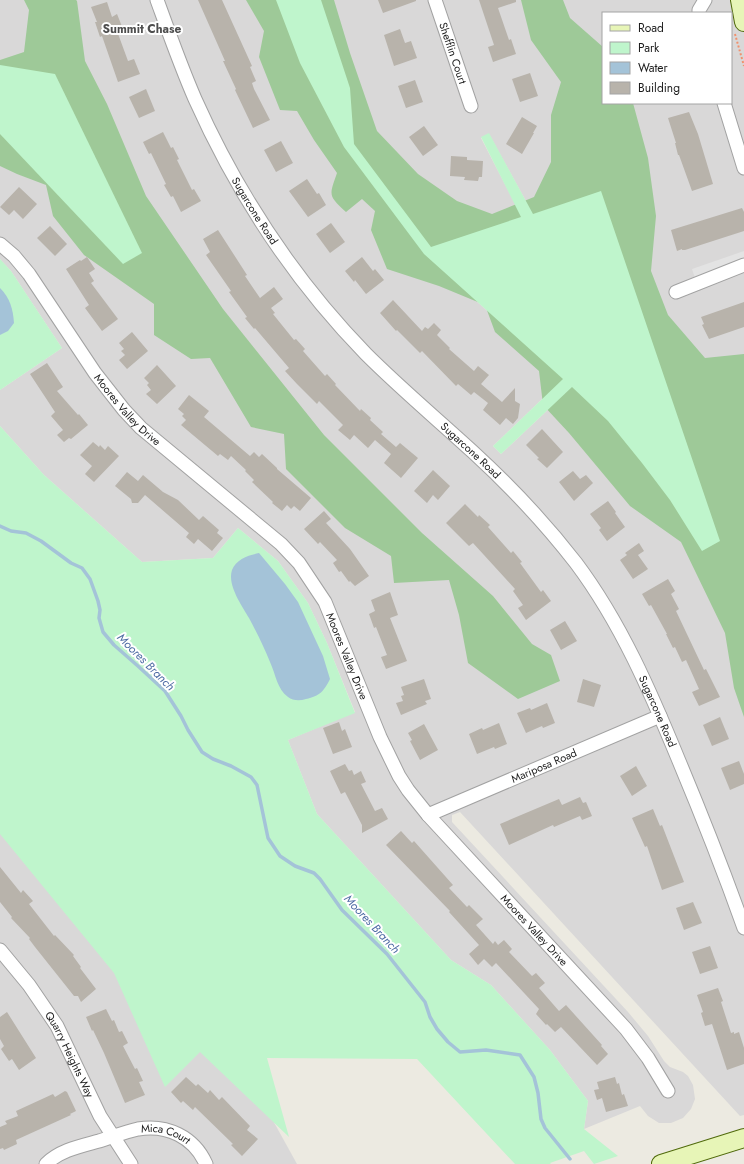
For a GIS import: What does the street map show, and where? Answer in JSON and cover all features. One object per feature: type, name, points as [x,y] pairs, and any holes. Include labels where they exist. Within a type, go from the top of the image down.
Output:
[{"type":"main road","points":[[740,0],[744,22]]},
{"type":"main road","points":[[661,1164],[744,1138]]},
{"type":"street","name":"Sugarcone Road","points":[[157,0],[174,47],[196,100],[223,157],[279,249],[314,296],[366,354],[394,382],[521,498],[578,566],[620,633],[640,672],[704,821],[744,928]]},
{"type":"street","name":"Shefflin Court","points":[[435,0],[471,106]]},
{"type":"street","points":[[699,12],[705,0]]},
{"type":"street","points":[[724,104],[744,168]]},
{"type":"street","name":"Moores Valley Drive","points":[[0,244],[14,256],[29,274],[95,373],[124,410],[141,428],[281,544],[299,563],[325,602],[390,759],[399,776],[428,816],[626,1029],[648,1058],[668,1091]]},
{"type":"street","points":[[676,292],[744,266]]},
{"type":"street","name":"Mariposa Road","points":[[428,816],[660,716]]},
{"type":"street","name":"Quarry Heights Way","points":[[0,950],[29,985],[57,1026],[90,1098],[131,1164]]},
{"type":"street","name":"Mica Court","points":[[46,1164],[58,1155],[72,1149],[138,1129],[154,1128],[169,1130],[183,1136],[194,1146],[206,1164]]},
{"type":"shaded area","points":[[0,0],[276,0],[300,63],[344,147],[424,254],[563,379],[493,446],[501,454],[572,387],[608,421],[642,463],[670,500],[702,551],[720,541],[601,191],[533,214],[489,134],[481,138],[522,217],[431,247],[354,144],[350,88],[321,0],[744,0],[744,1115],[740,1116],[460,812],[452,815],[452,822],[628,1012],[648,1036],[664,1061],[670,1067],[683,1072],[688,1076],[693,1085],[695,1099],[691,1109],[683,1118],[671,1123],[659,1123],[648,1116],[640,1106],[584,1129],[588,1101],[550,1050],[491,985],[451,960],[317,814],[288,740],[355,712],[327,643],[308,603],[278,561],[238,528],[213,558],[142,562],[44,475],[0,426],[0,390],[62,348],[11,271],[0,259],[0,134],[123,264],[142,253],[55,74],[0,65]]},
{"type":"shaded area","points":[[744,251],[744,261],[695,278],[692,269]]},
{"type":"shaded area","points":[[0,821],[255,1088],[297,1164],[0,1164]]},
{"type":"green space","points":[[24,0],[77,1],[85,61],[107,104],[146,196],[223,309],[324,435],[422,533],[493,596],[532,644],[551,655],[560,681],[518,699],[468,663],[459,615],[449,580],[394,583],[391,556],[345,528],[286,469],[284,434],[251,427],[210,358],[191,359],[154,335],[154,304],[84,255],[53,216],[46,185],[0,166],[0,60],[24,52],[29,10]]},
{"type":"green space","points":[[246,0],[334,0],[350,53],[377,131],[418,174],[457,201],[492,214],[534,197],[551,162],[551,115],[561,82],[531,40],[521,0],[563,0],[570,18],[602,46],[602,104],[633,104],[648,158],[656,216],[651,271],[668,315],[705,358],[744,354],[744,717],[734,688],[725,633],[681,542],[630,506],[569,433],[543,405],[539,371],[495,332],[485,305],[439,286],[387,269],[371,230],[375,211],[362,199],[346,212],[336,202],[332,195],[332,186],[337,173],[314,140],[297,111],[280,110],[259,57],[264,31]]},
{"type":"green space","points":[[276,0],[321,0],[350,88],[354,144],[431,247],[521,217],[481,137],[489,133],[533,214],[601,191],[720,541],[702,551],[670,500],[642,463],[608,421],[572,387],[501,454],[493,446],[563,379],[424,254],[344,147],[300,63]]},
{"type":"green space","points":[[0,65],[55,74],[142,253],[123,264],[0,134]]},
{"type":"green space","points":[[0,259],[11,271],[62,348],[0,390]]},
{"type":"green space","points":[[0,426],[44,475],[142,562],[213,558],[238,528],[278,561],[308,603],[327,643],[355,713],[288,740],[317,814],[451,960],[491,985],[550,1050],[588,1101],[584,1129],[618,1156],[594,1164],[584,1151],[550,1163],[551,1164],[515,1164],[417,1059],[267,1058],[289,1137],[200,1052],[165,1087],[114,973],[0,834]]},
{"type":"water","points":[[0,288],[10,304],[14,323],[8,331],[0,335]]},
{"type":"water","points":[[259,553],[298,602],[323,656],[330,679],[326,687],[318,695],[311,698],[294,700],[284,694],[281,690],[260,640],[233,589],[231,576],[232,570],[236,563],[243,558]]},
{"type":"building","points":[[198,0],[222,0],[252,66],[250,67],[256,81],[252,83],[254,89],[270,120],[253,128],[235,90],[236,89],[223,61],[225,61]]},
{"type":"building","points":[[378,0],[416,0],[416,1],[383,13]]},
{"type":"building","points":[[479,0],[516,0],[516,2],[498,8],[509,40],[511,39],[516,54],[493,62],[488,47],[494,45]]},
{"type":"building","points":[[107,2],[112,17],[117,14],[123,29],[117,31],[128,61],[134,59],[140,74],[118,82],[102,36],[100,37],[95,22],[97,22],[91,7]]},
{"type":"building","points":[[400,29],[405,43],[411,41],[417,58],[394,66],[384,35]]},
{"type":"building","points":[[530,73],[538,96],[520,102],[512,79]]},
{"type":"building","points":[[415,80],[423,102],[406,108],[398,86]]},
{"type":"building","points":[[146,89],[155,111],[139,118],[129,97]]},
{"type":"building","points":[[689,112],[698,134],[713,184],[692,191],[678,155],[676,143],[668,118]]},
{"type":"building","points":[[522,117],[537,126],[522,154],[506,144]]},
{"type":"building","points":[[424,126],[438,145],[423,156],[409,137]]},
{"type":"building","points":[[163,132],[171,148],[173,147],[179,159],[177,160],[192,190],[194,189],[201,201],[181,212],[173,196],[171,197],[164,185],[166,184],[151,153],[149,154],[143,142]]},
{"type":"building","points":[[281,141],[293,163],[276,172],[264,150]]},
{"type":"building","points":[[451,156],[467,157],[467,160],[483,161],[482,177],[479,177],[478,181],[464,180],[465,177],[450,176]]},
{"type":"building","points":[[307,179],[317,194],[319,193],[326,205],[308,217],[289,191]]},
{"type":"building","points":[[19,187],[37,204],[23,219],[14,210],[9,215],[0,207]]},
{"type":"building","points":[[742,208],[744,212],[744,231],[685,250],[682,249],[677,251],[671,230]]},
{"type":"building","points":[[331,223],[345,242],[330,253],[316,234]]},
{"type":"building","points":[[50,226],[67,244],[55,256],[37,238]]},
{"type":"building","points":[[218,230],[247,275],[245,276],[260,298],[274,287],[283,299],[271,308],[275,313],[273,314],[294,340],[296,339],[305,349],[303,351],[325,376],[327,374],[336,384],[335,385],[360,411],[361,409],[371,418],[370,420],[383,432],[381,434],[396,447],[400,443],[418,458],[401,478],[384,463],[391,454],[375,440],[368,448],[354,435],[350,440],[338,430],[343,425],[319,401],[317,404],[285,371],[289,368],[245,318],[247,317],[229,292],[231,291],[206,255],[210,252],[203,239]]},
{"type":"building","points":[[87,257],[95,269],[89,273],[94,281],[91,283],[118,319],[102,331],[85,308],[89,305],[66,269]]},
{"type":"building","points":[[362,257],[373,271],[375,269],[384,280],[366,294],[355,280],[354,282],[345,271]]},
{"type":"building","points":[[393,300],[422,331],[425,327],[428,329],[434,323],[441,330],[437,335],[450,348],[449,349],[474,371],[478,366],[489,375],[481,384],[502,402],[515,388],[515,401],[520,404],[518,418],[513,424],[506,418],[500,425],[483,410],[488,403],[474,392],[471,395],[458,384],[456,386],[422,351],[420,353],[397,330],[396,331],[380,313]]},
{"type":"building","points":[[744,302],[744,327],[709,339],[702,325],[704,324],[701,317]]},
{"type":"building","points":[[132,332],[148,351],[127,369],[119,360],[125,355],[121,351],[124,349],[119,343]]},
{"type":"building","points":[[47,363],[63,387],[57,391],[88,425],[71,439],[69,438],[64,442],[57,435],[63,430],[51,416],[55,412],[30,374]]},
{"type":"building","points":[[157,365],[176,386],[157,404],[146,394],[151,390],[147,385],[149,383],[144,378]]},
{"type":"building","points":[[189,395],[209,411],[204,417],[250,456],[254,452],[259,457],[262,454],[311,498],[300,511],[294,506],[291,509],[287,505],[282,511],[252,482],[254,480],[245,471],[246,470],[231,456],[228,460],[220,454],[218,456],[181,425],[186,420],[182,416],[184,414],[178,409]]},
{"type":"building","points":[[542,429],[563,452],[547,468],[537,459],[539,458],[526,445]]},
{"type":"building","points":[[93,442],[99,447],[100,445],[105,450],[108,446],[119,456],[94,482],[85,474],[92,466],[80,455]]},
{"type":"building","points":[[433,470],[450,486],[438,500],[433,495],[427,503],[414,491]]},
{"type":"building","points":[[573,471],[580,479],[586,475],[593,483],[574,501],[559,482]]},
{"type":"building","points":[[127,472],[138,481],[143,475],[163,492],[178,500],[199,520],[203,516],[219,530],[217,533],[223,538],[212,551],[198,539],[194,544],[186,537],[189,533],[145,495],[138,503],[132,503],[131,499],[115,486]]},
{"type":"building","points":[[608,501],[625,527],[607,541],[599,530],[601,528],[590,514]]},
{"type":"building","points":[[465,504],[478,517],[479,515],[490,525],[488,527],[511,553],[513,551],[522,562],[520,563],[541,592],[543,590],[551,601],[526,620],[518,608],[523,605],[513,591],[515,589],[473,543],[469,546],[446,523]]},
{"type":"building","points":[[324,511],[331,519],[326,523],[350,549],[369,576],[355,586],[350,581],[349,582],[341,571],[339,572],[333,563],[337,560],[320,542],[318,544],[304,529]]},
{"type":"building","points":[[639,543],[644,551],[638,555],[648,569],[633,579],[620,560],[627,555],[625,553]]},
{"type":"building","points":[[668,579],[675,591],[671,594],[679,609],[676,611],[704,670],[706,669],[720,697],[699,706],[692,692],[699,689],[686,660],[682,662],[675,647],[673,648],[651,605],[649,606],[642,594]]},
{"type":"building","points":[[390,592],[398,615],[390,618],[407,661],[386,669],[381,657],[387,655],[369,614],[375,611],[371,600]]},
{"type":"building","points":[[565,621],[577,641],[561,650],[550,630]]},
{"type":"building","points":[[424,679],[431,699],[425,701],[427,704],[401,715],[396,703],[403,701],[401,696],[404,695],[401,687]]},
{"type":"building","points":[[583,679],[601,685],[594,707],[577,702]]},
{"type":"building","points":[[547,703],[555,723],[543,728],[542,726],[526,733],[517,713],[530,708],[531,710]]},
{"type":"building","points":[[720,717],[729,739],[712,746],[703,725]]},
{"type":"building","points":[[339,722],[342,731],[345,729],[352,747],[333,754],[323,728]]},
{"type":"building","points":[[499,723],[507,744],[495,749],[494,747],[477,754],[469,734]]},
{"type":"building","points":[[424,724],[438,750],[420,760],[410,741],[412,740],[408,733]]},
{"type":"building","points":[[739,761],[744,774],[744,784],[730,790],[721,768]]},
{"type":"building","points":[[345,764],[349,771],[352,770],[354,775],[361,771],[366,782],[361,784],[375,811],[382,808],[388,819],[362,833],[362,825],[345,792],[341,794],[330,771]]},
{"type":"building","points":[[636,766],[647,786],[632,796],[620,776]]},
{"type":"building","points":[[580,797],[583,803],[586,802],[592,816],[582,820],[580,816],[554,827],[553,825],[509,845],[500,824],[559,799],[562,805]]},
{"type":"building","points":[[653,809],[660,826],[662,825],[684,882],[662,890],[647,846],[645,847],[632,818]]},
{"type":"building","points":[[401,831],[412,843],[414,841],[453,885],[449,888],[467,907],[469,905],[483,919],[476,925],[493,944],[495,941],[498,945],[504,940],[512,949],[509,952],[532,976],[536,973],[545,983],[539,988],[559,1011],[566,1005],[602,1045],[601,1046],[608,1054],[597,1065],[561,1027],[555,1032],[547,1024],[546,1025],[536,1014],[539,1009],[496,963],[492,967],[484,959],[478,965],[469,954],[479,945],[449,912],[450,911],[386,845]]},
{"type":"building","points":[[0,867],[21,893],[23,890],[33,901],[29,904],[54,936],[55,935],[74,955],[73,956],[81,967],[80,968],[96,989],[81,1002],[78,996],[74,996],[35,947],[29,939],[30,938],[11,918],[12,917],[0,902]]},
{"type":"building","points":[[693,902],[702,923],[684,930],[676,908]]},
{"type":"building","points":[[710,946],[718,968],[700,974],[692,952]]},
{"type":"building","points":[[718,988],[731,1033],[734,1032],[734,1034],[739,1032],[744,1048],[744,1064],[727,1070],[712,1024],[705,1026],[701,1013],[703,1012],[697,995]]},
{"type":"building","points":[[106,1009],[112,1021],[114,1020],[119,1032],[122,1031],[128,1043],[123,1046],[135,1069],[137,1068],[143,1081],[139,1082],[145,1095],[125,1103],[104,1053],[86,1017]]},
{"type":"building","points":[[7,1012],[36,1058],[19,1070],[12,1059],[9,1061],[1,1049],[4,1046],[0,1039],[0,1017]]},
{"type":"building","points":[[186,1077],[196,1086],[198,1084],[208,1093],[210,1090],[219,1100],[222,1097],[250,1126],[247,1130],[258,1139],[242,1156],[231,1145],[233,1144],[195,1107],[193,1110],[183,1101],[181,1103],[171,1092]]},
{"type":"building","points":[[615,1077],[617,1084],[619,1083],[622,1095],[624,1094],[628,1106],[606,1112],[602,1098],[597,1100],[594,1090],[599,1089],[597,1082]]},
{"type":"building","points":[[65,1091],[67,1092],[76,1111],[70,1114],[71,1115],[16,1140],[17,1144],[4,1150],[3,1148],[0,1149],[0,1127],[7,1124],[5,1121],[18,1116],[16,1111],[53,1094],[55,1097]]},
{"type":"waterway","name":"Moores Branch","points":[[0,526],[11,531],[26,533],[41,541],[71,563],[82,568],[90,579],[98,601],[100,610],[99,618],[103,632],[114,645],[165,691],[202,752],[213,759],[231,766],[251,777],[257,785],[268,838],[280,856],[295,866],[314,873],[320,879],[342,910],[387,954],[425,1002],[430,1017],[437,1029],[448,1042],[460,1052],[486,1050],[520,1055],[534,1077],[538,1093],[541,1119],[545,1128],[570,1159]]},
{"type":"district","name":"Summit Chase","points":[[142,29]]}]
